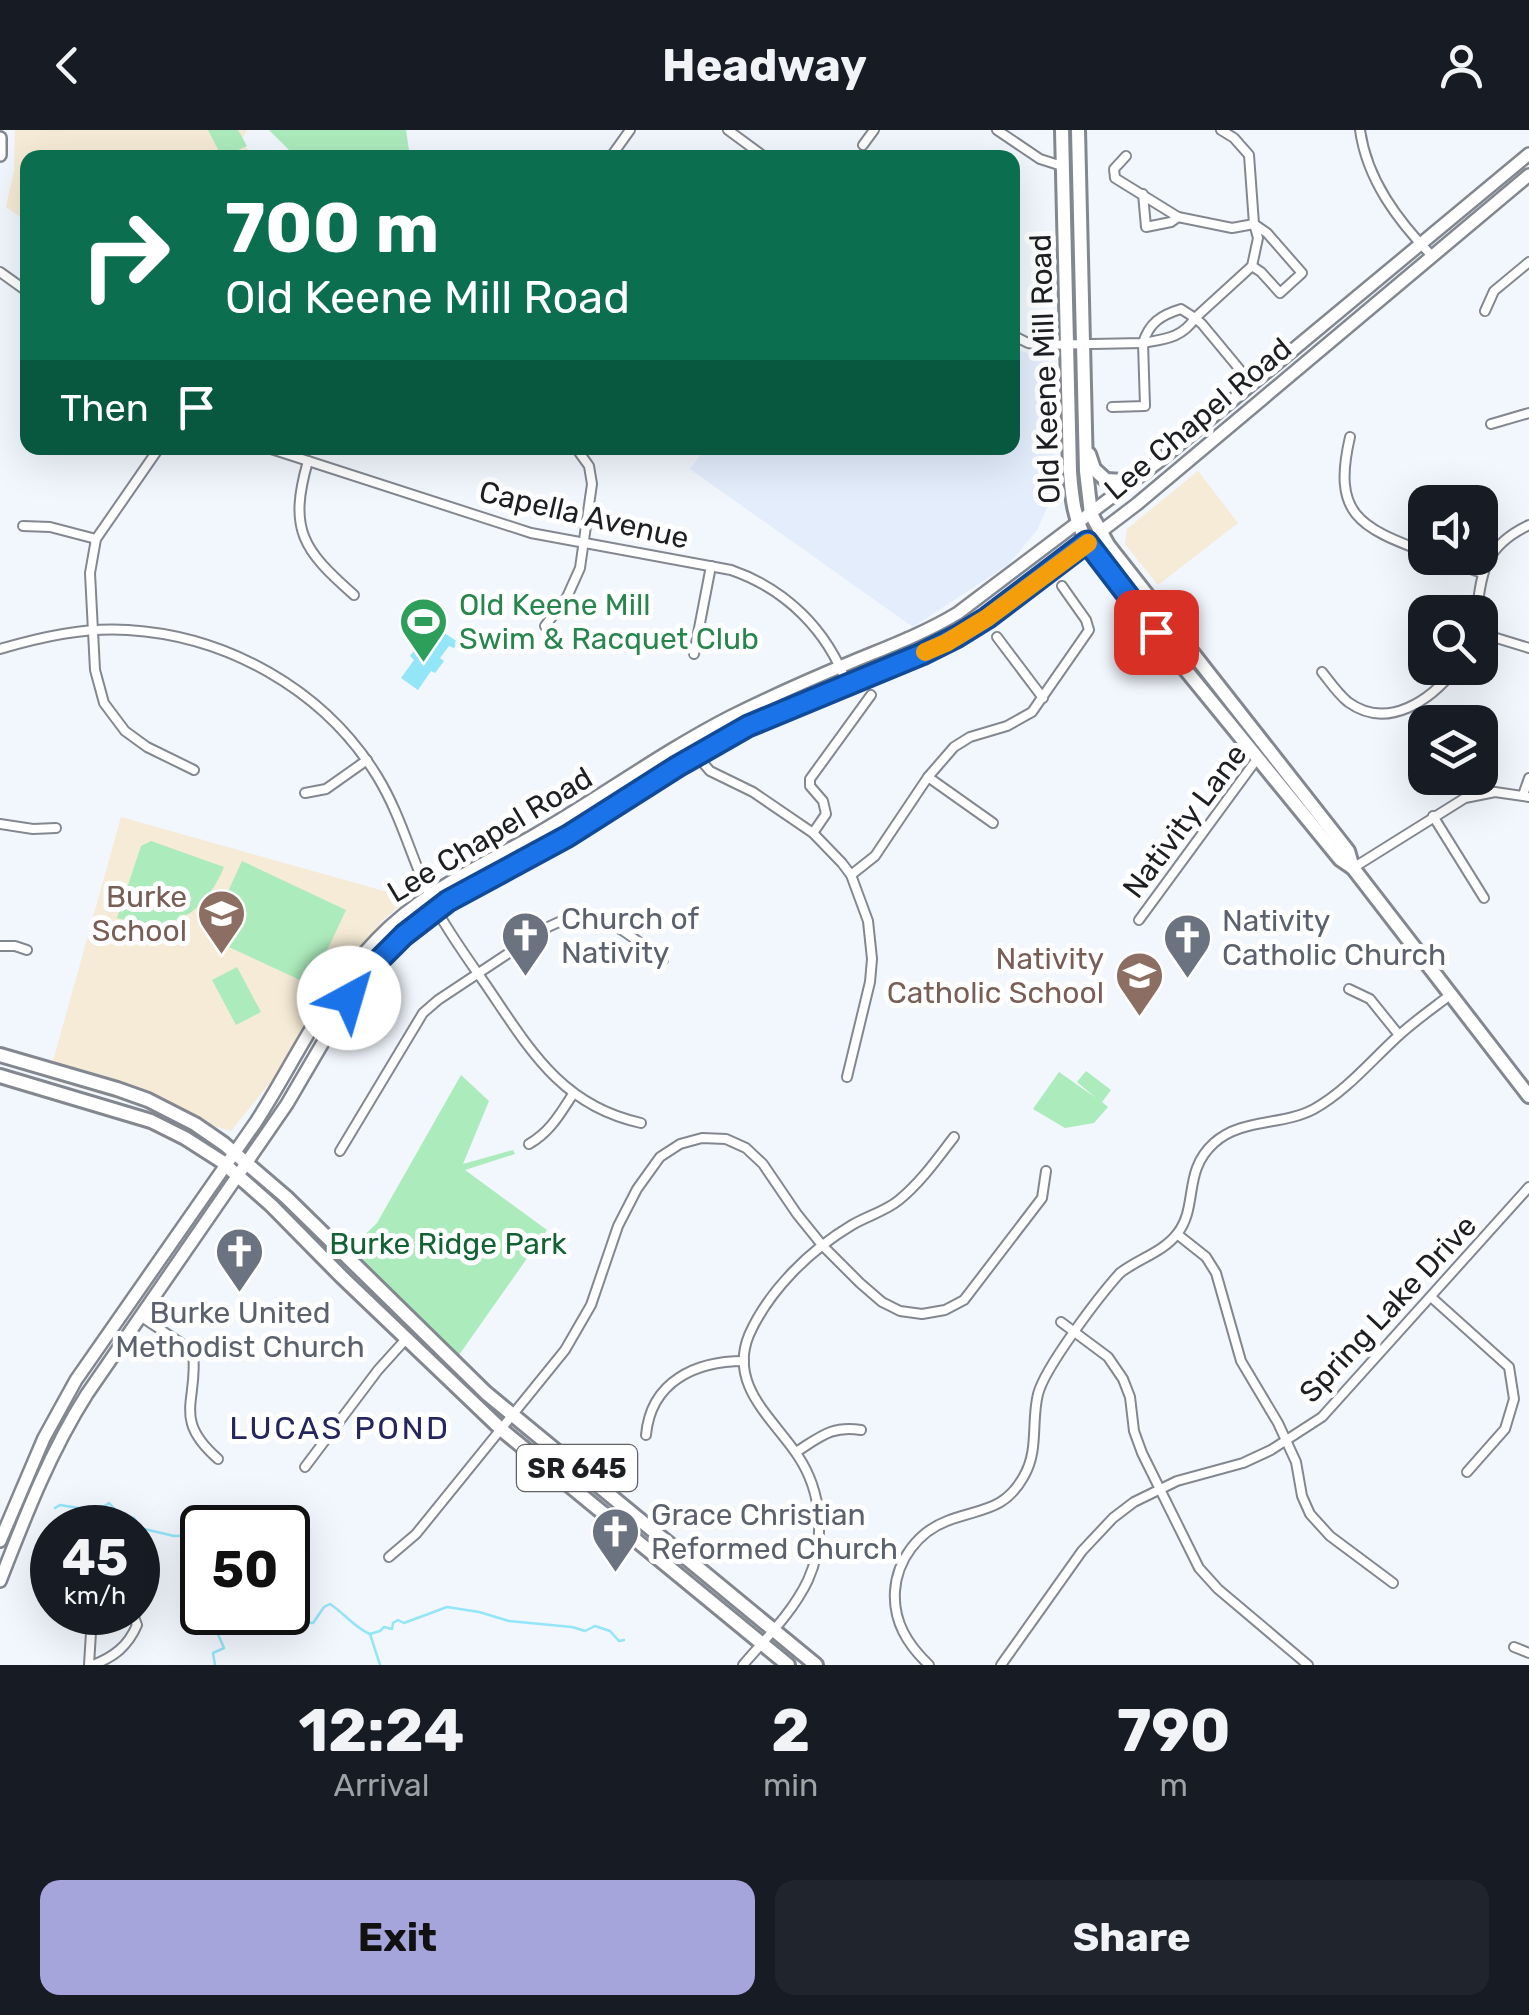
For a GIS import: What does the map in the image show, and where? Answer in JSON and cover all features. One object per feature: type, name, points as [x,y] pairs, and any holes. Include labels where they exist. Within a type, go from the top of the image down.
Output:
[{"type":"main road","name":"Old Keene Mill Road","points":[[1062,130],[1070,472],[1077,524],[1176,658],[1263,752]]},
{"type":"main road","name":"Old Keene Mill Road","points":[[1078,130],[1091,514],[1101,533],[1340,859],[1353,868],[1529,1096]]},
{"type":"main road","points":[[0,138],[0,155]]},
{"type":"main road","name":"Lee Chapel Road","points":[[0,1540],[44,1438],[76,1380],[281,1084],[314,1021],[343,978],[389,926],[428,894],[582,808],[685,742],[733,716],[958,613],[1145,472],[1529,154]]},
{"type":"main road","name":"Lee Chapel Road","points":[[0,1581],[31,1503],[73,1415],[288,1104],[360,982],[396,943],[436,909],[568,836],[694,756],[769,716],[958,636],[987,618],[1101,533],[1529,175]]},
{"type":"main road","points":[[1086,437],[1092,463],[1101,477],[1117,482],[1145,472]]},
{"type":"main road","name":"SR 645","points":[[0,1055],[117,1088],[196,1124],[230,1159],[237,1176],[272,1205],[502,1430],[788,1665]]},
{"type":"main road","name":"SR 645","points":[[0,1076],[151,1120],[230,1159],[247,1162],[513,1416],[816,1665]]},
{"type":"street","points":[[728,130],[755,150]]},
{"type":"street","points":[[863,146],[874,130]]},
{"type":"street","points":[[996,130],[1040,159],[1063,166]]},
{"type":"street","points":[[1020,338],[1041,345],[1084,345],[1144,343],[1178,335],[1188,330],[1195,318],[1252,266],[1258,238],[1248,155],[1221,130]]},
{"type":"street","points":[[1360,130],[1364,155],[1378,185],[1433,257]]},
{"type":"street","points":[[1126,156],[1114,169],[1115,178],[1178,217],[1232,228],[1254,224],[1302,273],[1280,293],[1252,266]]},
{"type":"street","points":[[1143,194],[1146,227],[1178,217]]},
{"type":"street","points":[[1485,311],[1494,291],[1529,262]]},
{"type":"street","points":[[1112,407],[1145,406],[1147,331],[1153,322],[1173,311],[1181,309],[1195,318],[1242,370]]},
{"type":"street","points":[[1491,424],[1529,413]]},
{"type":"street","points":[[1350,437],[1344,474],[1346,493],[1356,513],[1380,534],[1408,545]]},
{"type":"street","points":[[154,455],[96,539],[90,574],[98,685],[113,718],[125,731],[194,770]]},
{"type":"street","name":"Capella Avenue","points":[[290,455],[531,533],[750,576],[788,598],[813,625],[829,646],[847,684]]},
{"type":"street","points":[[545,626],[574,584],[584,543],[592,484],[581,455]]},
{"type":"street","points":[[308,461],[298,502],[306,544],[320,565],[354,595]]},
{"type":"street","points":[[1498,550],[1505,540],[1529,525]]},
{"type":"street","points":[[23,526],[50,527],[96,539]]},
{"type":"street","points":[[694,654],[711,566]]},
{"type":"street","points":[[851,875],[875,856],[928,777],[954,747],[1032,712],[1089,630],[1062,586]]},
{"type":"street","points":[[0,649],[48,636],[93,630],[168,634],[208,644],[283,680],[314,704],[366,760],[392,804],[436,909],[533,1055],[574,1094],[602,1111],[641,1122]]},
{"type":"street","points":[[997,637],[1042,698]]},
{"type":"street","points":[[1498,639],[1529,648]]},
{"type":"street","points":[[1322,672],[1348,702],[1368,712],[1388,714],[1416,705],[1441,685]]},
{"type":"street","points":[[813,833],[826,814],[810,778],[871,695]]},
{"type":"street","points":[[685,742],[710,771],[774,804],[813,833],[851,875],[868,921],[872,959],[847,1076]]},
{"type":"street","name":"Nativity Lane","points":[[1138,920],[1263,752]]},
{"type":"street","points":[[305,793],[326,789],[366,760]]},
{"type":"street","points":[[928,777],[992,823]]},
{"type":"street","points":[[1353,868],[1433,816],[1476,794],[1526,796],[1529,778]]},
{"type":"street","points":[[1433,816],[1484,898]]},
{"type":"street","points":[[0,824],[33,830],[56,828]]},
{"type":"street","points":[[340,1151],[414,1024],[429,1007],[548,927],[563,919],[591,916],[612,924],[663,960]]},
{"type":"street","points":[[0,946],[27,950]]},
{"type":"street","points":[[1349,989],[1370,999],[1399,1034]]},
{"type":"street","points":[[929,1665],[907,1640],[897,1618],[895,1587],[902,1562],[928,1532],[948,1520],[992,1507],[1020,1484],[1034,1452],[1040,1386],[1050,1367],[1120,1273],[1177,1234],[1186,1216],[1194,1171],[1202,1157],[1225,1135],[1288,1119],[1324,1103],[1399,1034],[1450,995]]},
{"type":"street","points":[[529,1144],[553,1125],[574,1094]]},
{"type":"street","points":[[744,1665],[802,1590],[818,1547],[819,1521],[805,1466],[753,1397],[744,1362],[750,1335],[776,1291],[822,1245],[895,1204],[922,1180],[954,1137]]},
{"type":"street","points":[[389,1556],[416,1534],[565,1350],[591,1306],[618,1226],[637,1189],[660,1157],[680,1144],[702,1138],[726,1140],[746,1148],[764,1164],[822,1245],[882,1302],[900,1311],[922,1314],[945,1310],[964,1300],[1042,1198],[1046,1170]]},
{"type":"street","name":"Spring Lake Drive","points":[[1000,1665],[1096,1535],[1126,1508],[1159,1490],[1243,1462],[1309,1427],[1334,1406],[1529,1187]]},
{"type":"street","points":[[1177,1234],[1199,1250],[1216,1273],[1241,1361],[1296,1462],[1302,1496],[1314,1520],[1392,1583]]},
{"type":"street","points":[[1430,1297],[1509,1367],[1514,1400],[1505,1429],[1467,1472]]},
{"type":"street","points":[[140,1316],[194,1352],[191,1428],[218,1459]]},
{"type":"street","points":[[1061,1322],[1108,1357],[1124,1379],[1136,1437],[1191,1556],[1208,1579],[1308,1665]]},
{"type":"street","points":[[305,1466],[406,1339]]},
{"type":"street","points":[[646,1435],[652,1408],[682,1376],[704,1365],[744,1362]]},
{"type":"street","points":[[796,1452],[832,1430],[861,1430]]},
{"type":"street","points":[[92,1635],[91,1665],[107,1660],[132,1635]]},
{"type":"street","points":[[1514,1648],[1529,1653]]},
{"type":"shaded area","points":[[15,130],[247,130],[239,143],[249,150],[20,150],[20,217],[6,207],[14,171]]},
{"type":"shaded area","points":[[1020,351],[1046,358],[1053,365],[1054,477],[1049,503],[1037,530],[1009,564],[913,627],[690,469],[701,455],[1020,455]]},
{"type":"shaded area","points":[[1198,471],[1238,523],[1158,585],[1125,544],[1127,529]]},
{"type":"shaded area","name":"Burke School","points":[[121,817],[409,898],[382,921],[316,1026],[231,1131],[48,1079]]},
{"type":"green space","points":[[208,130],[238,130],[247,146],[238,150],[218,150]]},
{"type":"green space","points":[[269,130],[406,130],[409,150],[289,150]]},
{"type":"green space","points":[[151,841],[224,867],[206,898],[182,917],[153,924],[117,918],[141,846]]},
{"type":"green space","points":[[242,861],[346,910],[311,985],[207,937]]},
{"type":"green space","points":[[237,967],[261,1012],[236,1025],[212,980]]},
{"type":"green space","points":[[1086,1071],[1111,1090],[1102,1102],[1108,1107],[1094,1123],[1065,1128],[1033,1109],[1059,1072],[1096,1098],[1077,1082]]},
{"type":"green space","name":"Burke Ridge Park","points":[[461,1075],[489,1101],[463,1164],[513,1150],[515,1154],[465,1170],[547,1230],[459,1355],[351,1248],[377,1223]]},
{"type":"water","points":[[435,627],[458,642],[454,648],[449,646],[440,658],[444,661],[435,673],[431,671],[418,690],[401,678],[414,660],[410,656]]},
{"type":"waterway","points":[[106,1505],[111,1505]]},
{"type":"waterway","points":[[160,1533],[180,1536]]},
{"type":"waterway","points":[[310,1623],[330,1604],[370,1634],[380,1665]]},
{"type":"waterway","points":[[370,1634],[384,1627],[392,1629],[398,1620],[404,1623],[447,1607],[509,1621],[585,1631],[595,1626],[610,1631],[619,1641],[624,1640]]},
{"type":"waterway","points":[[215,1665],[213,1653],[224,1648],[218,1635]]},
{"type":"slow traffic","points":[[925,652],[987,618],[1088,543]]},
{"type":"place","name":"Old Keene Mill Swim & Racquet Club","points":[[424,664]]},
{"type":"place","name":"Burke School","points":[[222,956]]},
{"type":"place","name":"Church of Nativity","points":[[526,978]]},
{"type":"place","name":"Nativity Catholic Church","points":[[1187,980]]},
{"type":"place","name":"Nativity Catholic School","points":[[1139,1018]]},
{"type":"place","name":"Burke United Methodist Church","points":[[240,1294]]},
{"type":"place","name":"Grace Christian Reformed Church","points":[[616,1574]]},
{"type":"district","name":"LUCAS POND","points":[[340,1428]]},
{"type":"route","points":[[349,998],[404,935],[448,901],[568,836],[748,726],[946,643],[987,618],[1087,542],[1156,632]]}]
